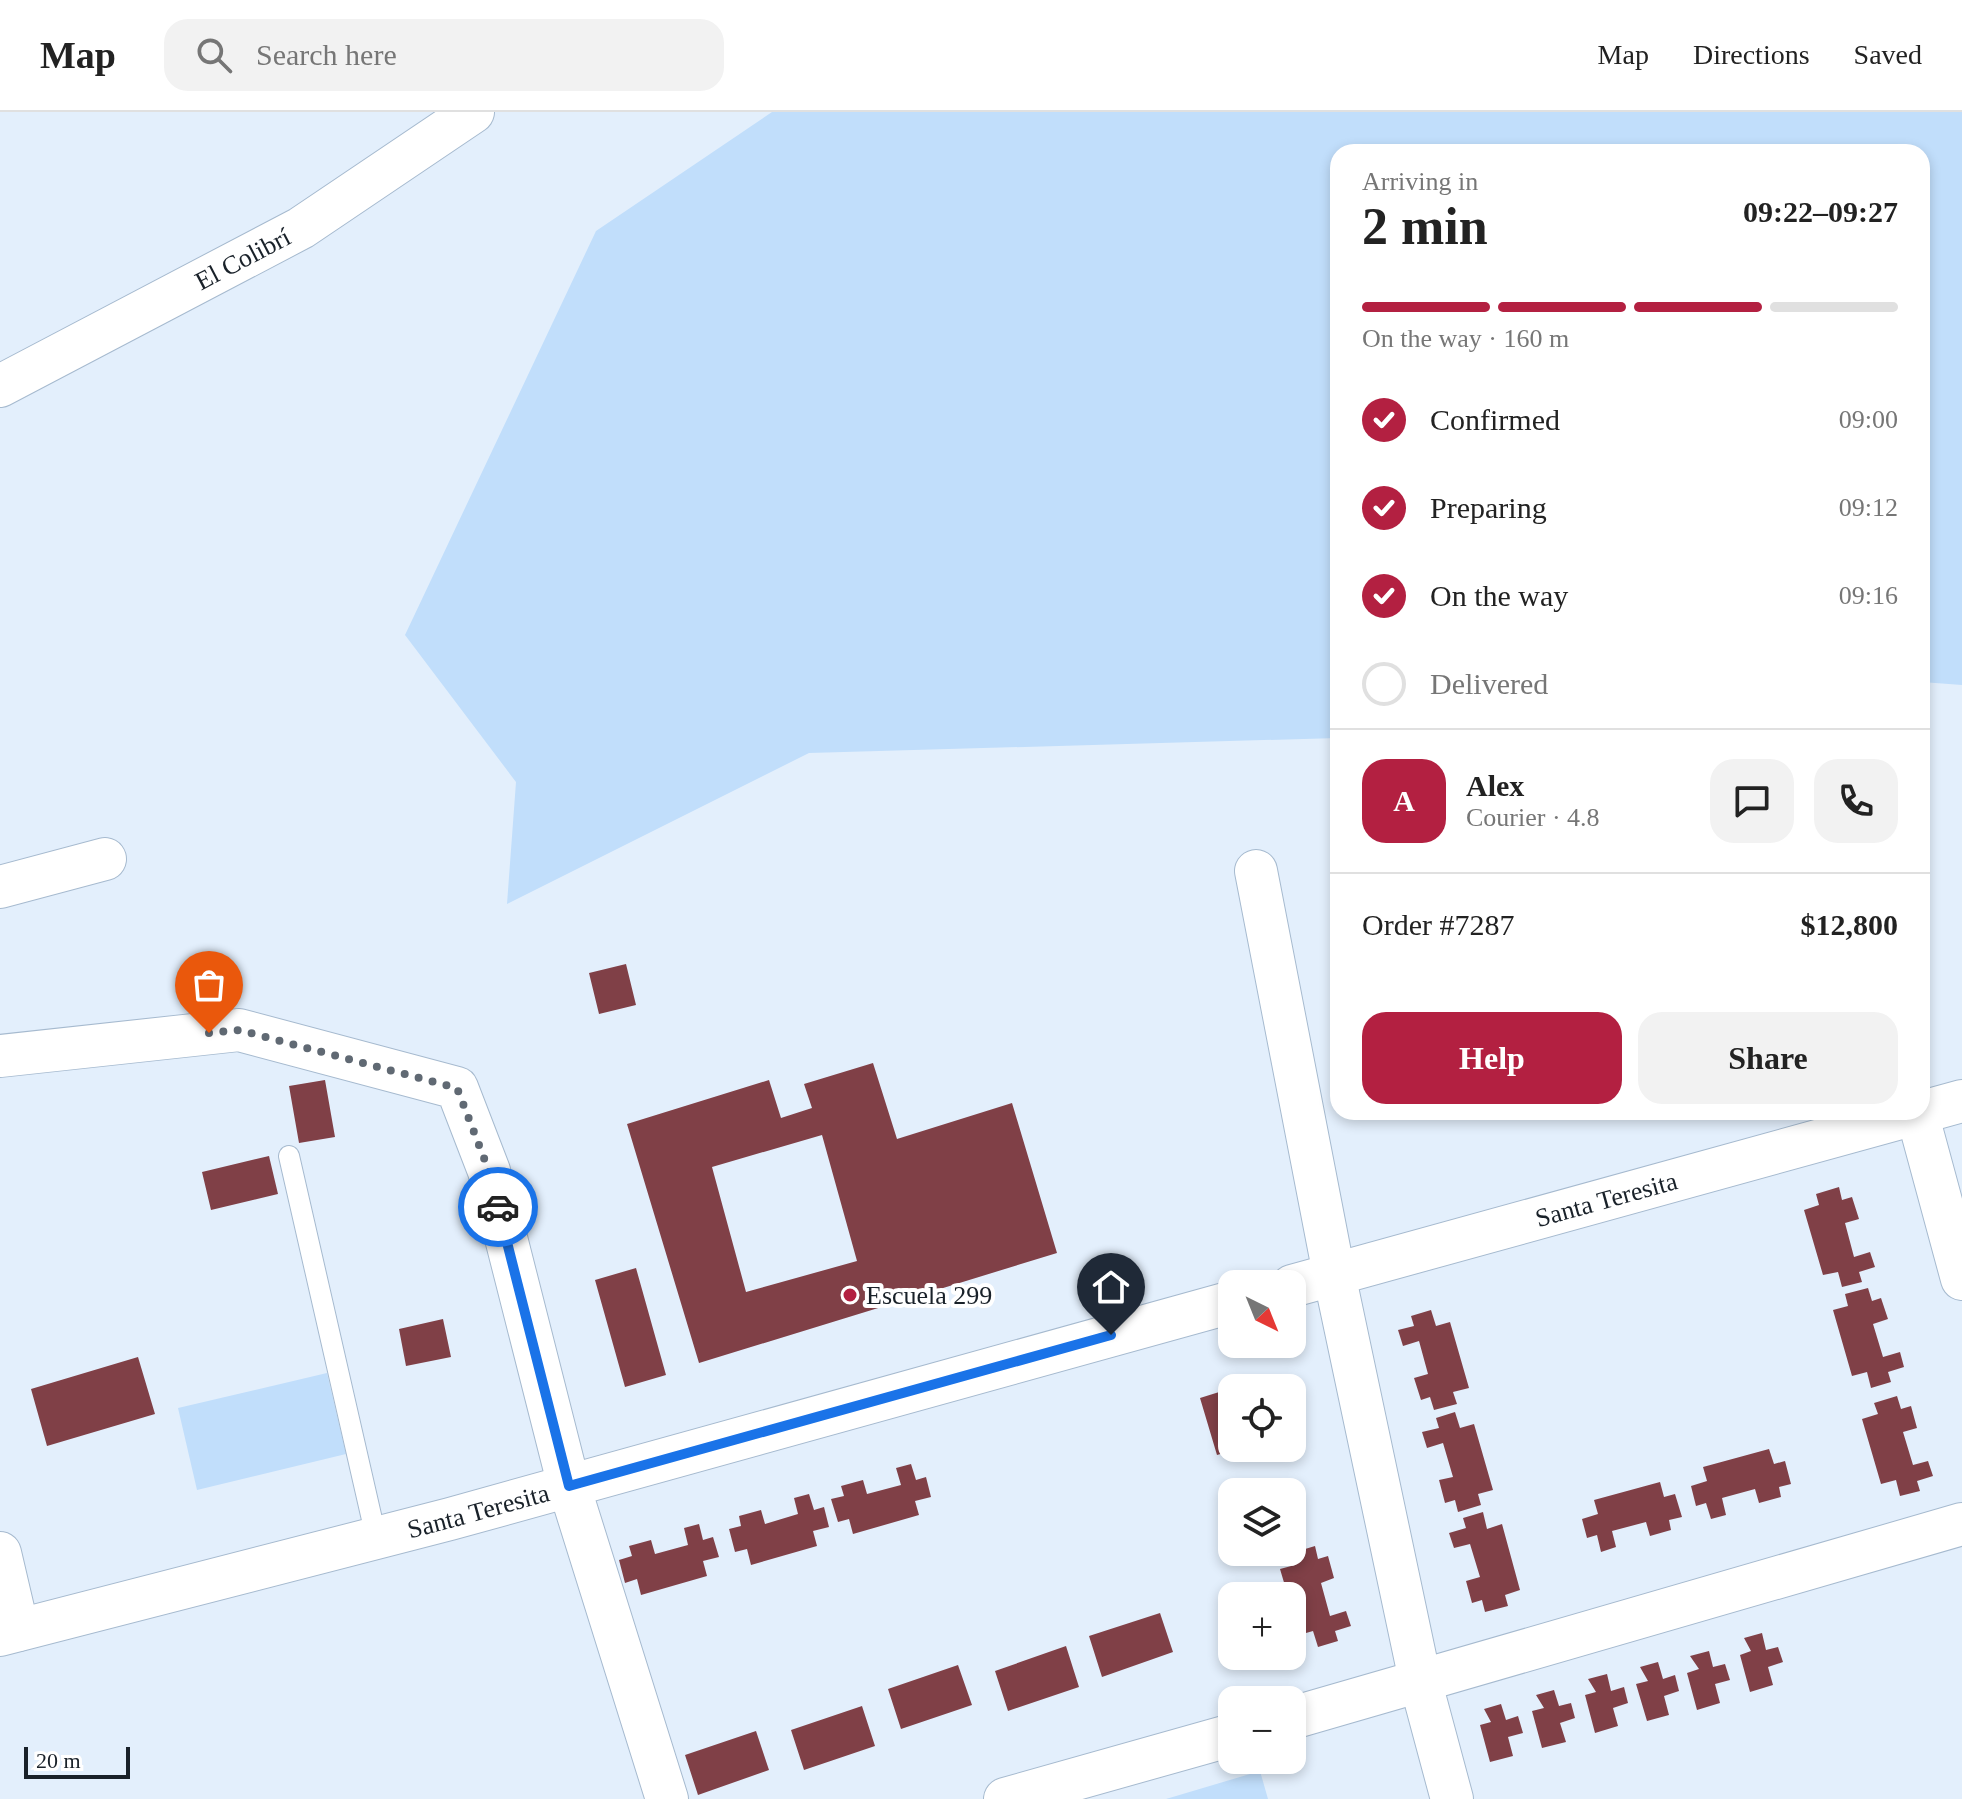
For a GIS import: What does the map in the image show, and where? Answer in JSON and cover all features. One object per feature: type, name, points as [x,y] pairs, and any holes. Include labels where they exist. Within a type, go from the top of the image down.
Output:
[{"type":"street","name":"El Colibrí","points":[[0,386],[301,228],[473,112]]},
{"type":"street","points":[[0,887],[105,859]]},
{"type":"street","points":[[1256,871],[1334,1274],[1420,1680],[1452,1799]]},
{"type":"street","points":[[0,1056],[239,1030],[457,1088],[489,1171],[569,1486],[667,1799]]},
{"type":"street","name":"Santa Teresita","points":[[1930,1109],[1962,1101]]},
{"type":"street","name":"Santa Teresita","points":[[1306,1282],[1891,1120]]},
{"type":"street","points":[[1922,1120],[1962,1279]]},
{"type":"street","name":"Santa Teresita","points":[[9,1632],[569,1486],[1218,1306]]},
{"type":"street","points":[[1306,1714],[1962,1524]]},
{"type":"street","points":[[0,1553],[9,1632]]},
{"type":"street","points":[[1005,1799],[1218,1739]]},
{"type":"lane","points":[[289,1156],[376,1537]]},
{"type":"shaded area","points":[[772,112],[1962,112],[1962,685],[1930,683],[1930,144],[1330,144],[1330,738],[809,753],[507,904],[516,782],[405,635],[596,231]]},
{"type":"shaded area","points":[[327,1373],[346,1454],[197,1490],[178,1408]]},
{"type":"shaded area","points":[[1250,1774],[1261,1774],[1268,1799],[1166,1799]]},
{"type":"building","points":[[626,964],[636,1005],[599,1014],[589,973]]},
{"type":"building","points":[[873,1063],[897,1139],[1012,1103],[1057,1253],[699,1363],[627,1124],[769,1080],[781,1118],[812,1108],[804,1084]],"holes":[[[822,1135],[857,1261],[746,1292],[712,1167]]]},
{"type":"building","points":[[325,1080],[335,1137],[299,1143],[289,1086]]},
{"type":"building","points":[[269,1156],[278,1194],[211,1210],[202,1172]]},
{"type":"building","points":[[1839,1187],[1842,1200],[1852,1197],[1859,1219],[1845,1223],[1854,1257],[1870,1252],[1875,1267],[1859,1272],[1862,1282],[1842,1287],[1838,1272],[1823,1275],[1804,1210],[1819,1205],[1816,1194]]},
{"type":"building","points":[[636,1268],[666,1375],[625,1387],[595,1280]]},
{"type":"building","points":[[1868,1288],[1872,1301],[1881,1298],[1888,1319],[1873,1324],[1883,1357],[1900,1352],[1904,1367],[1888,1372],[1891,1382],[1871,1388],[1867,1372],[1852,1376],[1833,1310],[1848,1306],[1845,1294]]},
{"type":"building","points":[[1431,1310],[1436,1326],[1450,1322],[1469,1388],[1453,1392],[1457,1404],[1434,1410],[1430,1397],[1421,1400],[1414,1378],[1428,1374],[1419,1341],[1403,1346],[1398,1330],[1414,1326],[1411,1316]]},
{"type":"building","points":[[443,1319],[451,1357],[406,1366],[399,1329]]},
{"type":"building","points":[[138,1357],[155,1414],[47,1446],[31,1389]]},
{"type":"building","points":[[1218,1392],[1218,1455],[1217,1455],[1200,1398]]},
{"type":"building","points":[[1897,1396],[1901,1409],[1911,1406],[1917,1428],[1903,1432],[1913,1465],[1928,1461],[1933,1476],[1917,1481],[1920,1491],[1900,1496],[1896,1480],[1881,1484],[1862,1419],[1878,1414],[1874,1403]]},
{"type":"building","points":[[1455,1412],[1460,1428],[1474,1424],[1493,1490],[1478,1494],[1481,1505],[1458,1512],[1455,1500],[1445,1503],[1439,1480],[1453,1477],[1443,1443],[1427,1448],[1422,1432],[1439,1428],[1436,1418]]},
{"type":"building","points":[[1769,1449],[1774,1464],[1785,1461],[1791,1484],[1779,1487],[1781,1497],[1759,1503],[1755,1489],[1722,1498],[1726,1515],[1711,1519],[1706,1503],[1696,1506],[1691,1486],[1707,1481],[1703,1467]]},
{"type":"building","points":[[911,1464],[916,1480],[926,1477],[931,1497],[915,1501],[919,1515],[853,1534],[849,1519],[838,1522],[831,1499],[844,1496],[841,1486],[863,1480],[867,1494],[901,1485],[896,1468]]},
{"type":"building","points":[[1660,1482],[1664,1497],[1675,1494],[1682,1517],[1669,1520],[1671,1530],[1650,1536],[1646,1522],[1612,1531],[1616,1547],[1601,1552],[1597,1535],[1587,1538],[1582,1519],[1598,1514],[1594,1500]]},
{"type":"building","points":[[809,1494],[814,1510],[824,1507],[829,1527],[813,1531],[817,1546],[751,1565],[747,1549],[735,1552],[729,1529],[741,1526],[739,1516],[761,1510],[765,1524],[798,1514],[794,1498]]},
{"type":"building","points":[[1483,1512],[1487,1529],[1502,1524],[1520,1590],[1505,1595],[1508,1606],[1485,1612],[1482,1600],[1472,1603],[1466,1581],[1480,1577],[1470,1544],[1454,1548],[1449,1533],[1466,1528],[1463,1518]]},
{"type":"building","points":[[699,1524],[703,1540],[713,1537],[719,1557],[703,1561],[707,1576],[641,1595],[637,1579],[625,1583],[619,1560],[632,1556],[629,1546],[651,1540],[655,1554],[688,1545],[684,1528]]},
{"type":"building","points":[[1315,1546],[1318,1559],[1328,1556],[1334,1578],[1321,1583],[1330,1616],[1346,1611],[1351,1626],[1335,1631],[1338,1641],[1318,1647],[1313,1631],[1306,1633],[1306,1582],[1284,1582],[1280,1569],[1306,1566],[1306,1549]]},
{"type":"building","points":[[1160,1613],[1173,1652],[1102,1677],[1089,1636]]},
{"type":"building","points":[[1762,1633],[1766,1650],[1778,1647],[1783,1662],[1768,1667],[1773,1685],[1750,1692],[1740,1655],[1751,1651],[1744,1638]]},
{"type":"building","points":[[1066,1646],[1079,1687],[1008,1711],[995,1671]]},
{"type":"building","points":[[1709,1651],[1713,1667],[1725,1664],[1730,1680],[1715,1684],[1720,1703],[1697,1710],[1687,1673],[1699,1669],[1690,1656]]},
{"type":"building","points":[[1658,1662],[1663,1679],[1675,1675],[1679,1691],[1664,1696],[1669,1715],[1647,1721],[1636,1684],[1648,1681],[1640,1667]]},
{"type":"building","points":[[958,1665],[972,1705],[901,1729],[888,1689]]},
{"type":"building","points":[[1607,1674],[1611,1691],[1624,1687],[1628,1703],[1613,1708],[1618,1726],[1595,1733],[1585,1695],[1596,1692],[1588,1679]]},
{"type":"building","points":[[1554,1690],[1559,1706],[1571,1703],[1575,1718],[1560,1723],[1566,1742],[1542,1748],[1532,1711],[1544,1708],[1536,1695]]},
{"type":"building","points":[[1501,1704],[1506,1720],[1518,1716],[1523,1733],[1508,1737],[1513,1756],[1490,1762],[1480,1725],[1491,1722],[1484,1709]]},
{"type":"building","points":[[862,1706],[875,1746],[804,1770],[791,1730]]},
{"type":"building","points":[[756,1731],[769,1770],[698,1795],[685,1755]]},
{"type":"way so far","points":[[209,1033],[239,1030],[457,1088],[489,1171],[498,1207]]},
{"type":"place","name":"Escuela 299","points":[[850,1295]]},
{"type":"route","points":[[498,1207],[569,1486],[1111,1335]]}]
